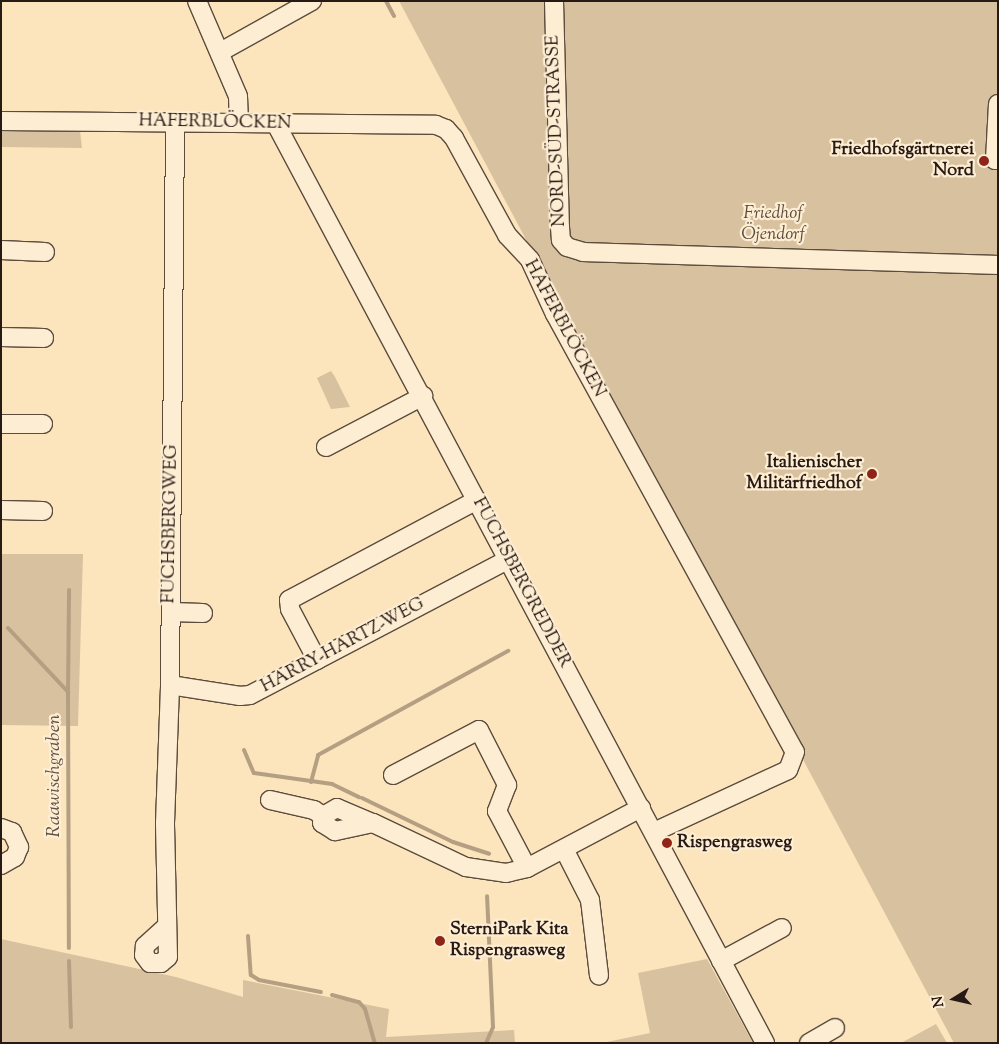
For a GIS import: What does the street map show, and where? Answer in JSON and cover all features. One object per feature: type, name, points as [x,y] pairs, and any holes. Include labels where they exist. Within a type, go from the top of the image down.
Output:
[{"type":"street","points":[[197,1],[222,52],[238,96],[239,123]]},
{"type":"street","points":[[222,52],[312,1]]},
{"type":"street","name":"NORD-SÜD-STRASSE","points":[[554,1],[560,227],[561,240],[567,247],[583,252],[998,265]]},
{"type":"street","points":[[998,104],[995,160],[998,160]]},
{"type":"street","name":"HAFERBLÖCKEN","points":[[1,121],[436,125],[454,138],[507,235],[530,260],[560,322],[795,752],[788,770],[654,832]]},
{"type":"street","name":"FUCHSBERGWEG","points":[[167,926],[165,823],[170,685],[175,122]]},
{"type":"street","name":"FUCHSBERGREDDER","points":[[276,124],[423,396],[507,560],[654,832],[765,1043]]},
{"type":"street","points":[[1,250],[45,252]]},
{"type":"street","points":[[1,337],[44,338]]},
{"type":"street","points":[[326,447],[423,396]]},
{"type":"street","points":[[1,424],[43,424]]},
{"type":"street","points":[[317,660],[290,610],[289,600],[477,500]]},
{"type":"street","points":[[1,510],[43,511]]},
{"type":"street","name":"HARRY-HARTZ-WEG","points":[[170,685],[240,696],[250,695],[507,560]]},
{"type":"street","points":[[170,612],[203,613]]},
{"type":"street","points":[[393,775],[479,730],[508,785],[497,811],[527,868]]},
{"type":"street","points":[[270,800],[314,810],[323,816],[338,808],[466,867],[506,873],[527,868],[641,808]]},
{"type":"street","points":[[1,828],[12,832],[19,847],[16,857],[1,865]]},
{"type":"street","points":[[564,848],[590,900],[600,975]]},
{"type":"street","points":[[721,961],[782,928]]},
{"type":"street","points":[[809,1043],[835,1028]]},
{"type":"green space","name":"Friedhof Öjendorf","points":[[399,1],[998,1],[998,1043],[954,1043]]},
{"type":"green space","points":[[1,130],[80,131],[82,148],[1,147]]},
{"type":"green space","points":[[331,371],[350,407],[331,409],[317,378]]},
{"type":"green space","points":[[1,554],[83,554],[78,726],[1,725]]},
{"type":"green space","points":[[1,939],[176,977],[243,997],[243,980],[389,1009],[386,1037],[514,1030],[515,1043],[1,1043]]},
{"type":"green space","points":[[707,959],[753,1043],[602,1043],[650,1033],[638,973]]},
{"type":"green space","points":[[936,1024],[947,1043],[901,1043]]},
{"type":"waterway","points":[[386,1],[394,16]]},
{"type":"waterway","points":[[68,692],[69,590]]},
{"type":"waterway","name":"Raawischgraben","points":[[8,628],[68,692],[69,948]]},
{"type":"waterway","points":[[311,782],[318,755],[508,651]]},
{"type":"waterway","points":[[244,750],[254,773],[332,784],[359,797]]},
{"type":"waterway","points":[[362,798],[453,842],[489,854]]},
{"type":"waterway","points":[[486,1043],[493,1027],[487,896]]},
{"type":"waterway","points":[[248,936],[251,975],[259,980],[321,992]]},
{"type":"waterway","name":"Raawischgraben","points":[[69,961],[71,1027]]},
{"type":"waterway","points":[[332,995],[359,1002],[365,1009],[375,1043]]},
{"type":"place","name":"Friedhofsgärtnerei Nord","points":[[984,161]]},
{"type":"place","name":"Italienischer Militärfriedhof","points":[[872,474]]},
{"type":"place","name":"Rispengrasweg","points":[[667,843]]},
{"type":"place","name":"SterniPark Kita Rispengrasweg","points":[[440,941]]}]
